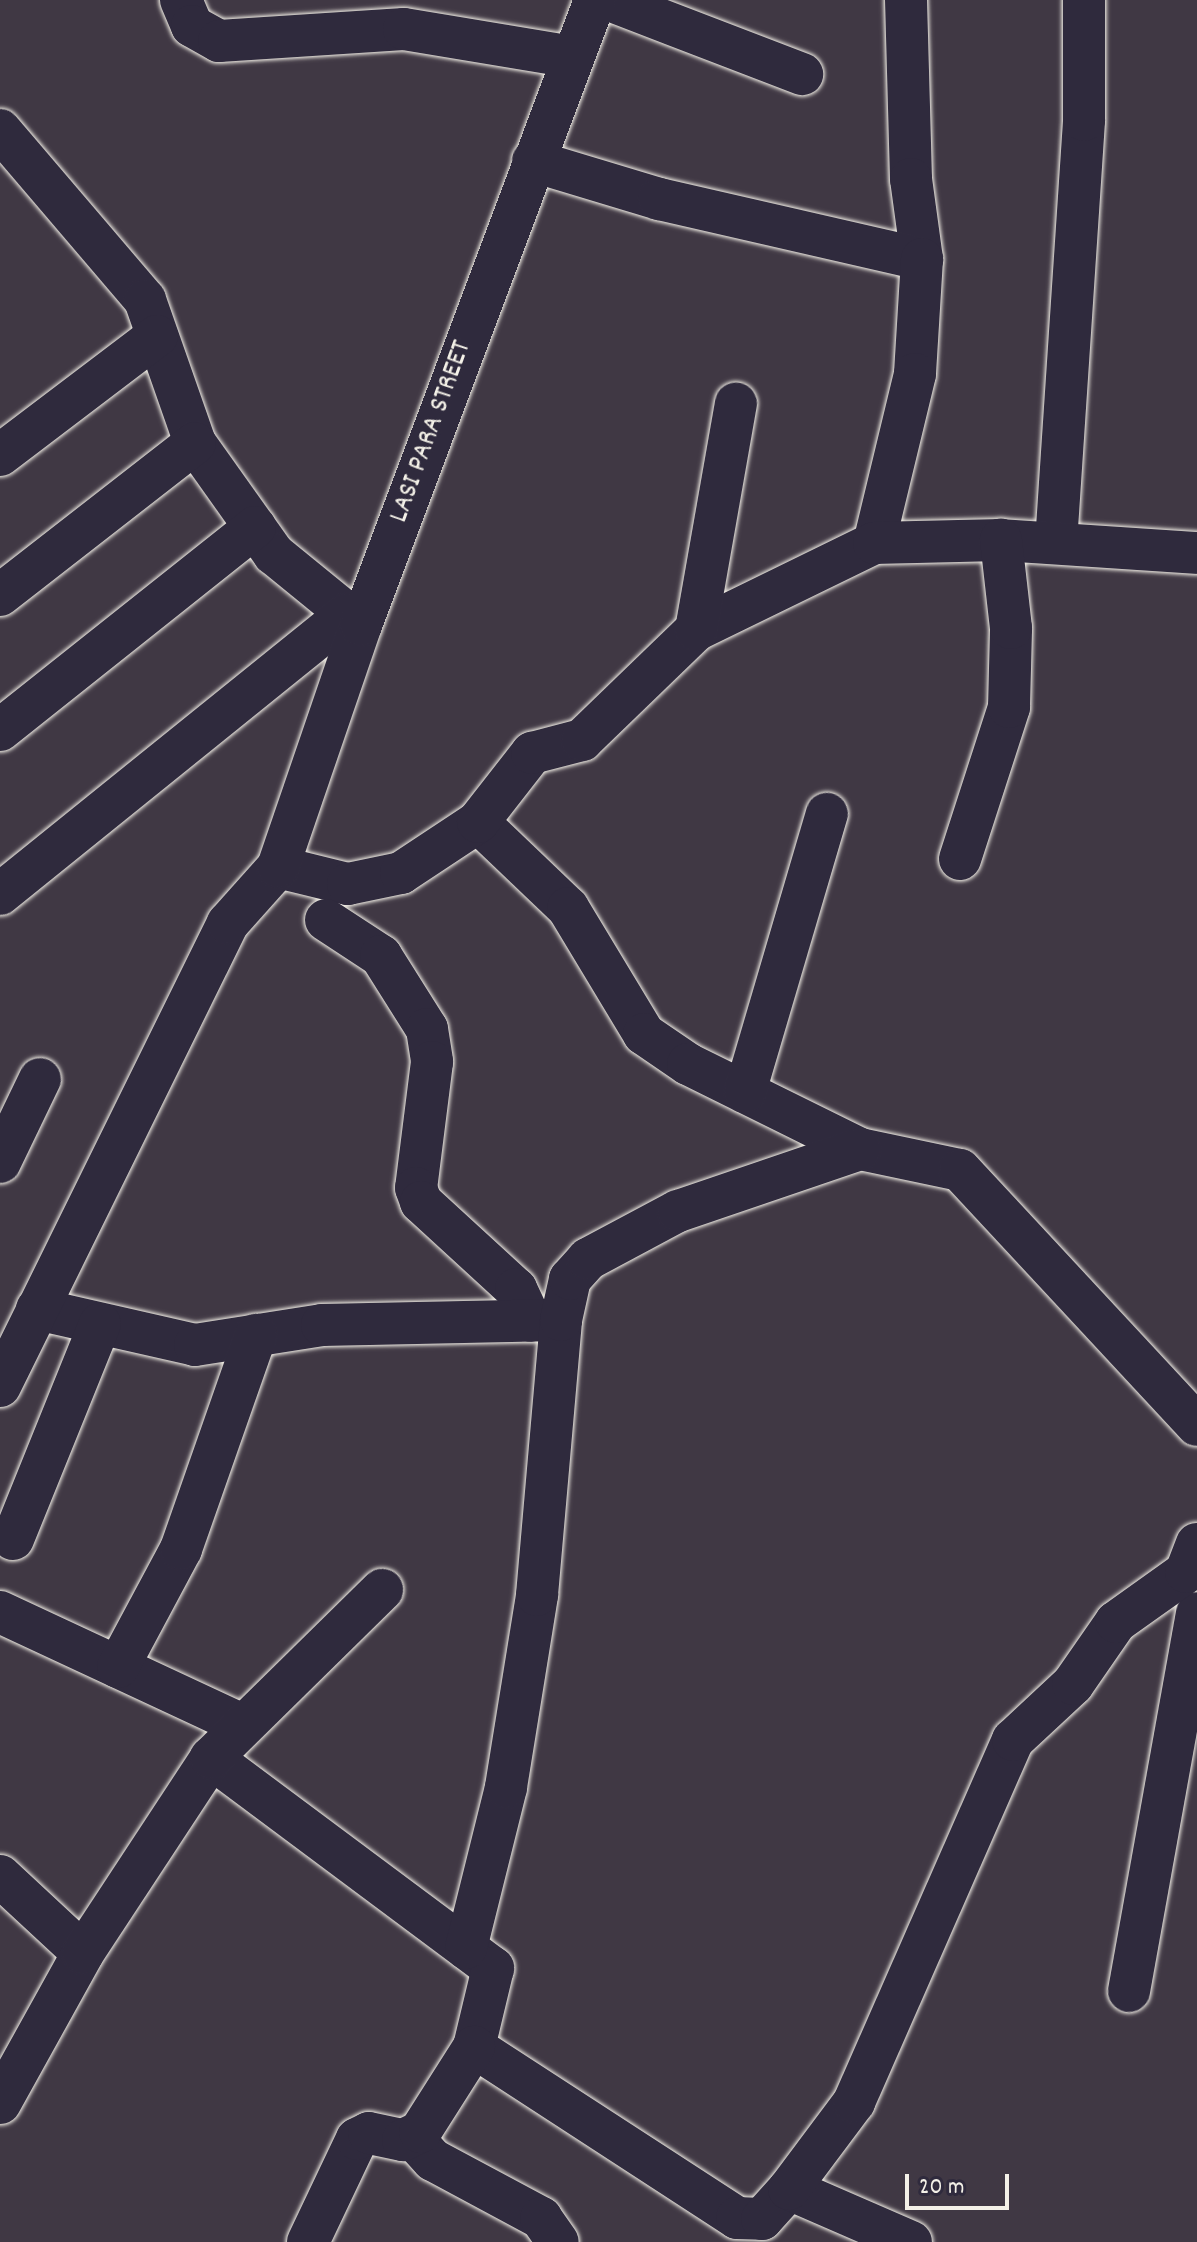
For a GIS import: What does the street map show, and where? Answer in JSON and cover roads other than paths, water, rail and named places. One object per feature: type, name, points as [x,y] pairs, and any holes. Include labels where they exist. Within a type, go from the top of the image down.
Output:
[{"type":"street","points":[[181,0],[192,26],[219,41],[404,29],[573,57]]},
{"type":"street","name":"LASI PARA STREET","points":[[278,867],[354,619],[595,0]]},
{"type":"street","points":[[609,0],[802,74]]},
{"type":"street","points":[[874,543],[915,374],[922,259],[911,179],[906,0]]},
{"type":"street","points":[[1056,543],[1084,120],[1084,0]]},
{"type":"street","points":[[0,130],[145,300],[195,443],[274,554],[354,619],[0,894]]},
{"type":"street","points":[[533,161],[659,199],[922,259]]},
{"type":"street","points":[[0,455],[157,336]]},
{"type":"street","points":[[696,630],[736,404]]},
{"type":"street","points":[[0,595],[195,443]]},
{"type":"street","points":[[0,730],[255,527]]},
{"type":"street","points":[[960,859],[1009,707],[1011,628],[1001,540]]},
{"type":"street","points":[[0,1386],[228,923],[278,867],[348,884],[401,873],[478,822],[532,753],[582,740],[696,630],[874,543],[1001,540],[1197,553]]},
{"type":"street","points":[[745,1092],[827,814]]},
{"type":"street","points":[[478,822],[568,908],[644,1034],[745,1092],[860,1149],[960,1170],[1197,1425]]},
{"type":"street","points":[[326,920],[381,956],[427,1029],[432,1062],[416,1188],[421,1202],[516,1289],[546,1321]]},
{"type":"street","points":[[0,1162],[40,1079]]},
{"type":"street","points":[[466,1948],[506,1787],[537,1595],[546,1321],[570,1279],[588,1259],[678,1211],[860,1149]]},
{"type":"street","points":[[37,1309],[195,1345],[322,1325],[546,1321]]},
{"type":"street","points":[[13,1539],[100,1324]]},
{"type":"street","points":[[118,1667],[181,1549],[256,1335]]},
{"type":"street","points":[[1129,1991],[1194,1585]]},
{"type":"street","points":[[772,2217],[854,2102],[1013,1740],[1073,1684],[1116,1622],[1194,1585]]},
{"type":"street","points":[[0,2103],[83,1953],[211,1758],[382,1590]]},
{"type":"street","points":[[0,1612],[242,1725]]},
{"type":"street","points":[[211,1758],[493,1968],[474,2047],[412,2137]]},
{"type":"street","points":[[0,1876],[83,1953]]},
{"type":"street","points":[[474,2047],[737,2218],[772,2217],[911,2242]]},
{"type":"street","points":[[316,2238],[357,2139],[369,2133],[412,2137],[433,2160],[541,2218],[558,2242]]}]
